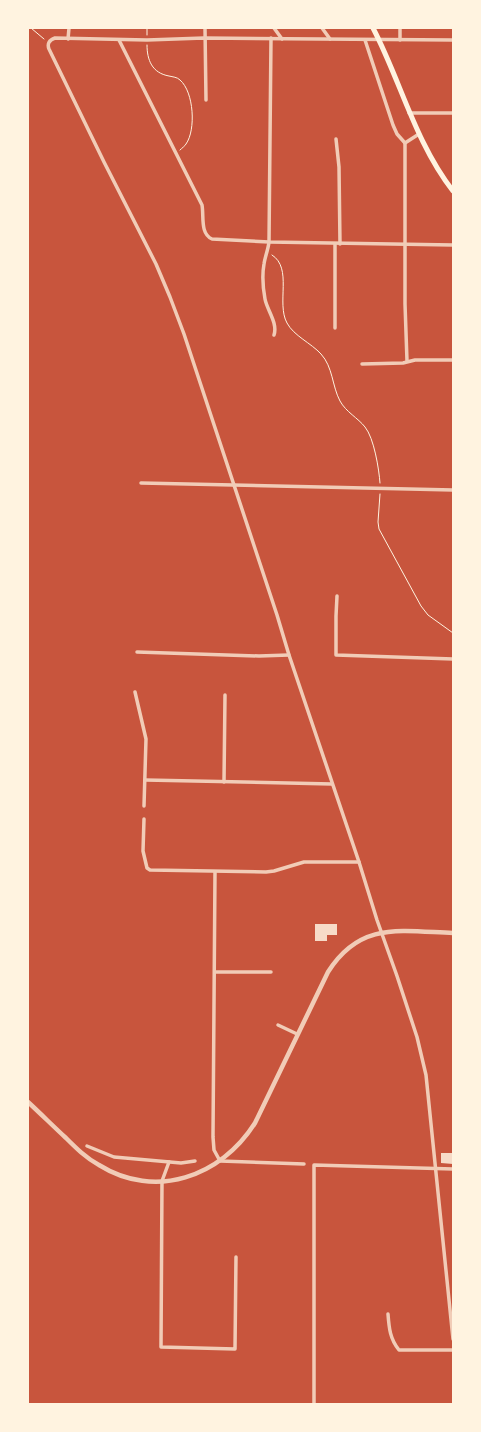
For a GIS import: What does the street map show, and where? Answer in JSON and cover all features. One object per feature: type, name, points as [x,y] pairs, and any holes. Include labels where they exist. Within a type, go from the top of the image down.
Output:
[{"type":"main road","points":[[373,28],[419,134],[430,155],[453,191]]},
{"type":"street","points":[[68,28],[68,39]]},
{"type":"street","points":[[205,28],[206,100]]},
{"type":"street","points":[[274,28],[282,39]]},
{"type":"street","points":[[322,28],[330,39]]},
{"type":"street","points":[[400,28],[400,40]]},
{"type":"street","points":[[453,40],[271,38],[119,40],[55,38],[50,42],[49,49],[161,274],[184,334],[289,655],[417,1037],[426,1075],[453,1339]]},
{"type":"street","points":[[271,38],[269,242],[268,253],[264,262],[263,278],[265,300],[275,328],[274,335]]},
{"type":"street","points":[[119,40],[202,205],[205,235],[212,239],[269,242],[453,245]]},
{"type":"street","points":[[365,40],[393,125],[397,134],[405,143],[405,304],[407,361]]},
{"type":"street","points":[[409,113],[453,113]]},
{"type":"street","points":[[405,143],[419,134]]},
{"type":"street","points":[[336,139],[339,168],[340,244]]},
{"type":"street","points":[[335,244],[335,328]]},
{"type":"street","points":[[362,364],[403,364],[407,361],[415,360],[453,360]]},
{"type":"street","points":[[141,483],[453,490]]},
{"type":"street","points":[[338,596],[336,616],[336,655],[453,659]]},
{"type":"street","points":[[137,652],[259,656],[289,655]]},
{"type":"street","points":[[135,692],[146,740],[144,806]]},
{"type":"street","points":[[224,782],[225,696]]},
{"type":"street","points":[[145,780],[332,784]]},
{"type":"street","points":[[144,819],[143,851],[150,870],[216,872],[274,871],[305,861],[359,862]]},
{"type":"street","points":[[216,872],[213,1137],[214,1150],[220,1161]]},
{"type":"street","points":[[28,1102],[88,1158],[98,1165],[117,1174],[128,1178],[162,1181],[193,1175],[206,1170],[220,1161],[246,1136],[254,1123],[330,968],[345,952],[358,942],[374,934],[394,930],[453,933]]},
{"type":"street","points":[[215,972],[270,972]]},
{"type":"street","points":[[278,1025],[297,1034]]},
{"type":"street","points":[[87,1146],[114,1158],[181,1163],[194,1161]]},
{"type":"street","points":[[220,1161],[304,1164]]},
{"type":"street","points":[[169,1162],[162,1181],[161,1347],[235,1349],[236,1257]]},
{"type":"street","points":[[314,1404],[314,1164],[453,1169]]},
{"type":"street","points":[[388,1314],[392,1341],[399,1350],[453,1350]]},
{"type":"path","points":[[31,28],[40,37],[50,42]]},
{"type":"path","points":[[147,28],[147,38]]},
{"type":"path","points":[[147,43],[148,60],[153,68],[158,73],[177,77],[182,81],[192,105],[192,121],[187,144],[176,154]]},
{"type":"path","points":[[268,253],[277,258],[283,273],[284,310],[288,324],[322,354],[328,363],[340,401],[351,415],[367,429],[378,467],[380,486]]},
{"type":"path","points":[[380,492],[379,528],[421,606],[428,615],[453,633]]},
{"type":"building","points":[[315,924],[337,924],[337,935],[327,935],[327,941],[315,941]]},
{"type":"building","points":[[441,1153],[453,1153],[453,1164],[441,1163]]}]
